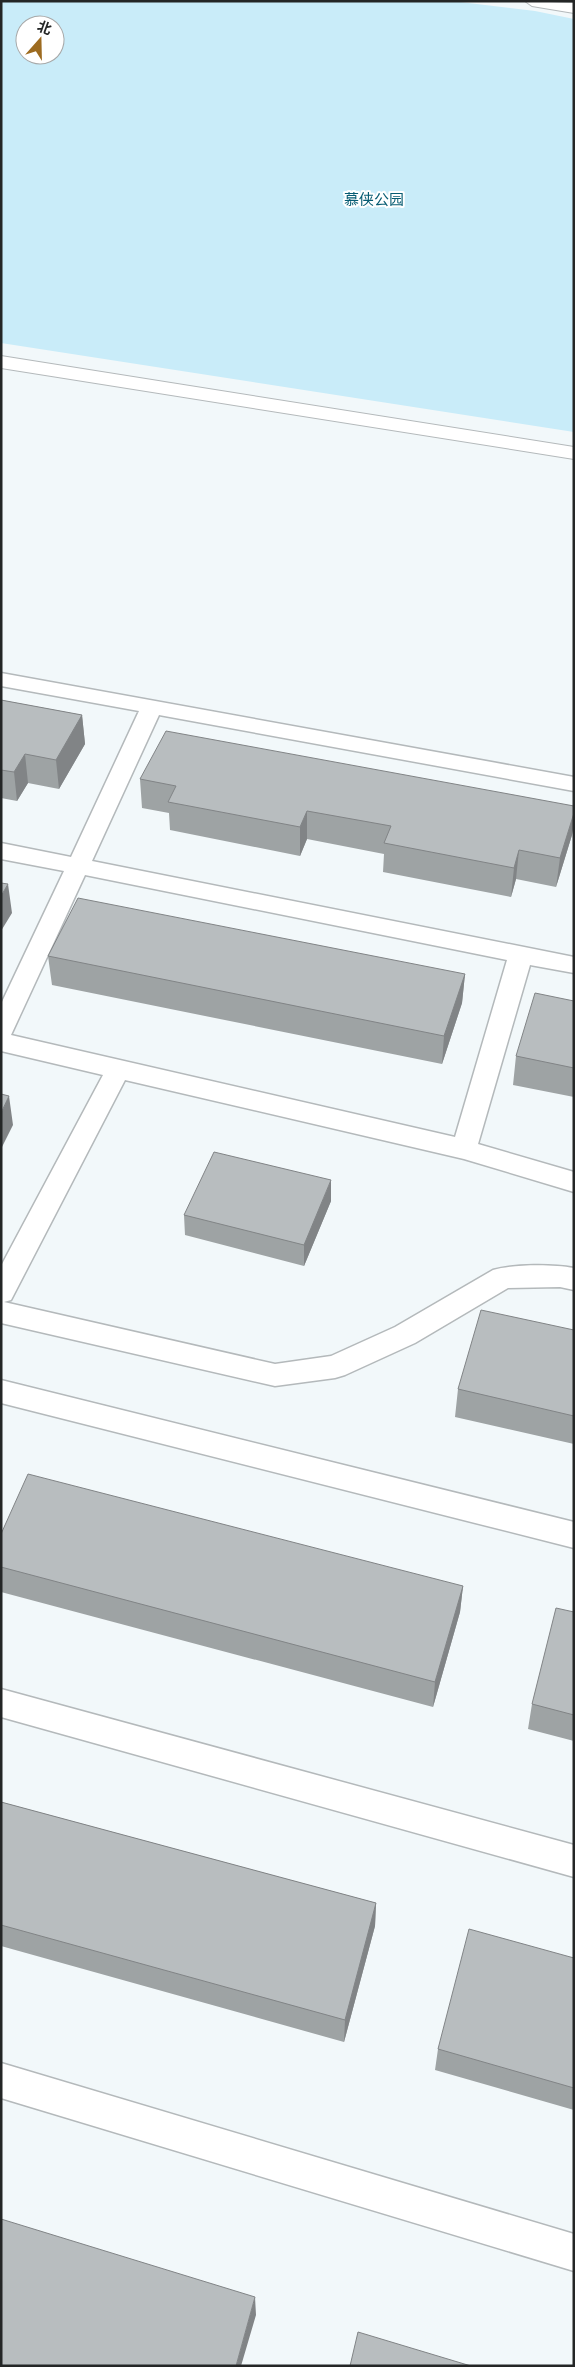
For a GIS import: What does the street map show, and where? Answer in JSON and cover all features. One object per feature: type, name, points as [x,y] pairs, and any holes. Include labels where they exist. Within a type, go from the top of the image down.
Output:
[{"type":"street","points":[[532,1],[574,8]]},
{"type":"street","points":[[1,362],[574,453]]},
{"type":"lane","points":[[1,679],[574,784]]},
{"type":"lane","points":[[1,1031],[76,866],[152,707]]},
{"type":"lane","points":[[1,851],[574,965]]},
{"type":"lane","points":[[464,1149],[522,954]]},
{"type":"lane","points":[[1,1042],[464,1149],[574,1182]]},
{"type":"lane","points":[[4,1281],[118,1069]]},
{"type":"lane","points":[[1,1312],[275,1376],[335,1367],[405,1335],[503,1278],[560,1276],[574,1279]]},
{"type":"lane","points":[[1,1391],[574,1535]]},
{"type":"lane","points":[[1,1703],[574,1861]]},
{"type":"lane","points":[[1,2080],[574,2253]]},
{"type":"green space","name":"慕侠公园","points":[[1,1],[452,1],[535,11],[574,19],[574,432],[1,343]]},
{"type":"building","points":[[1,700],[82,715],[56,760],[25,754],[14,772],[1,770]]},
{"type":"building","points":[[166,731],[574,806],[574,813],[560,858],[519,850],[514,868],[384,843],[391,826],[307,811],[300,827],[168,802],[176,786],[140,779]]},
{"type":"building","points":[[1,883],[8,884],[1,896]]},
{"type":"building","points":[[78,898],[465,974],[444,1036],[48,956]]},
{"type":"building","points":[[535,993],[574,1001],[574,1068],[516,1056]]},
{"type":"building","points":[[1,1094],[9,1096],[1,1113]]},
{"type":"building","points":[[214,1152],[331,1180],[304,1245],[184,1215]]},
{"type":"building","points":[[481,1310],[574,1330],[574,1416],[458,1389]]},
{"type":"building","points":[[28,1474],[463,1586],[435,1682],[1,1567],[1,1534]]},
{"type":"building","points":[[556,1608],[574,1612],[574,1715],[532,1704]]},
{"type":"building","points":[[1,1802],[376,1903],[345,2020],[1,1925]]},
{"type":"building","points":[[469,1929],[574,1958],[574,2088],[438,2049]]},
{"type":"building","points":[[1,2219],[255,2297],[236,2366],[1,2366]]},
{"type":"building","points":[[358,2332],[471,2366],[350,2366]]}]
